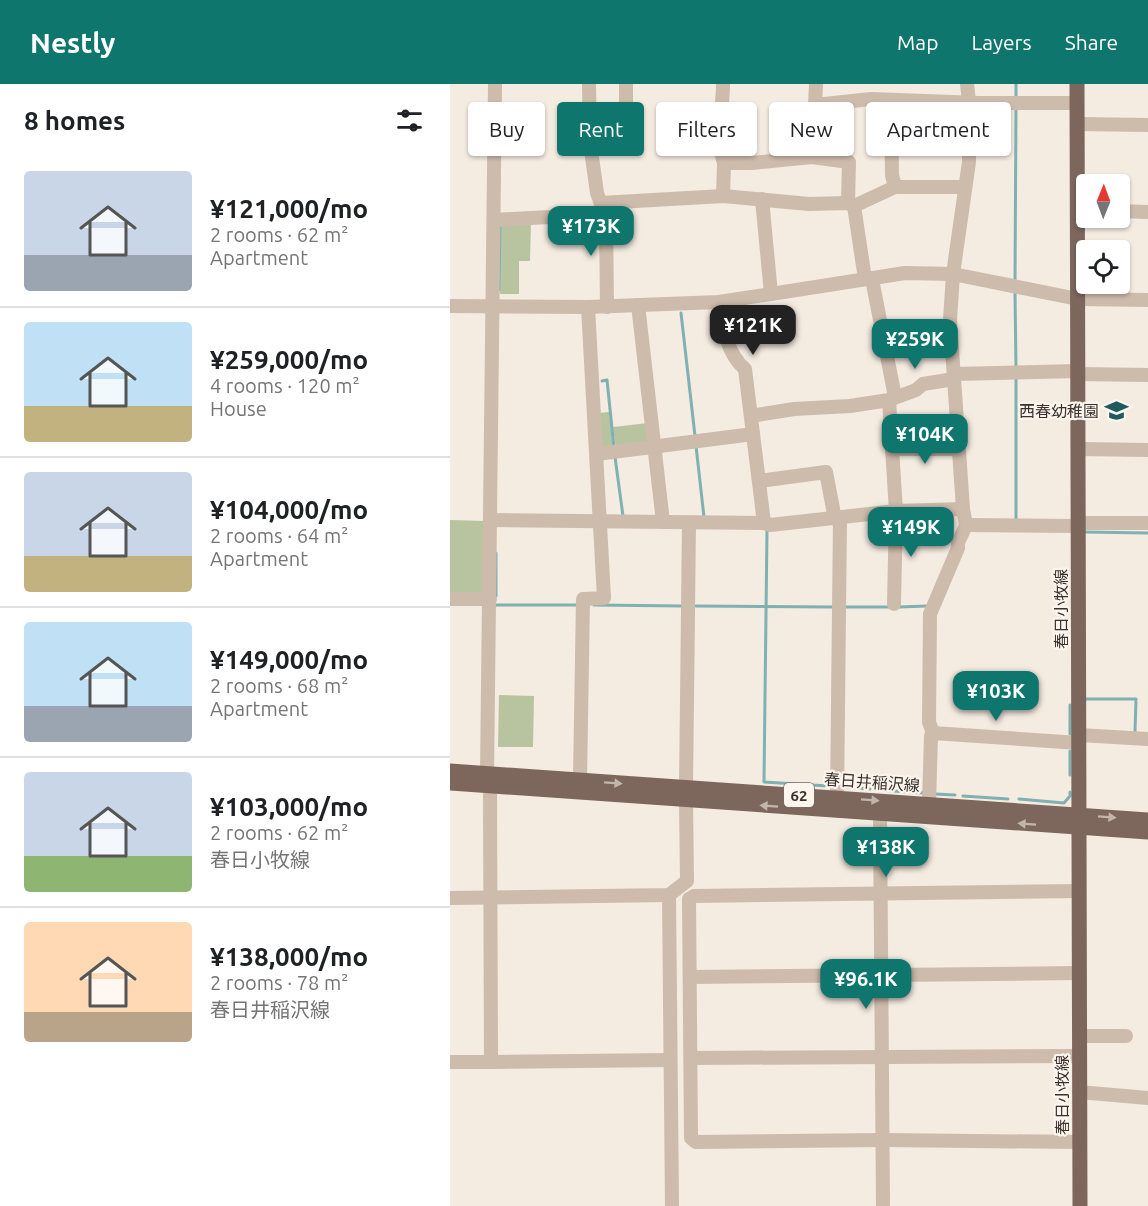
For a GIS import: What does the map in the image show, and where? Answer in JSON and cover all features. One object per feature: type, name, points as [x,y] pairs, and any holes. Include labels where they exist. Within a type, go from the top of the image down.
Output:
[{"type":"main road","name":"春日小牧線","points":[[1077,84],[1080,174]]},
{"type":"main road","name":"春日小牧線","points":[[1080,1206],[1078,299],[1081,228]]},
{"type":"main road","name":"春日井稲沢線","points":[[450,771],[489,780],[686,794],[837,798],[929,804],[1079,821],[1148,832]]},
{"type":"main road","name":"春日井稲沢線","points":[[450,783],[489,780],[580,780],[686,794],[880,814],[1079,821],[1148,820]]},
{"type":"street","points":[[491,1062],[489,780],[495,84]]},
{"type":"street","points":[[589,84],[590,143],[597,193],[602,208],[607,307]]},
{"type":"street","points":[[626,84],[626,102]]},
{"type":"street","points":[[723,84],[720,107],[721,155],[724,163],[723,196]]},
{"type":"street","points":[[815,102],[816,84]]},
{"type":"street","points":[[853,102],[891,99],[969,102],[967,84]]},
{"type":"street","points":[[891,99],[892,175],[895,187]]},
{"type":"street","points":[[1011,102],[1077,103]]},
{"type":"street","points":[[1077,124],[1148,125]]},
{"type":"street","points":[[929,804],[931,736],[933,733],[929,722],[930,614],[966,525],[950,320],[953,274],[969,156]]},
{"type":"street","points":[[724,163],[752,163],[812,157],[849,162],[851,204],[892,399],[896,511],[894,604]]},
{"type":"street","points":[[494,220],[723,196],[809,204],[851,204],[895,187],[964,187]]},
{"type":"street","points":[[762,199],[771,294]]},
{"type":"street","points":[[1130,211],[1148,212]]},
{"type":"street","points":[[450,306],[607,307],[719,302],[905,273],[953,274],[1078,299],[1148,300]]},
{"type":"street","points":[[719,302],[725,335],[732,353],[744,369],[764,523]]},
{"type":"street","points":[[638,305],[663,522]]},
{"type":"street","points":[[580,780],[583,598],[604,598],[588,307]]},
{"type":"street","points":[[751,416],[794,409],[850,406],[892,399],[916,390],[923,384],[954,376],[1078,373],[1148,375]]},
{"type":"street","points":[[597,454],[753,434]]},
{"type":"street","points":[[892,449],[959,449]]},
{"type":"street","points":[[1078,449],[1148,450]]},
{"type":"street","points":[[759,481],[826,472],[837,518],[837,798]]},
{"type":"street","points":[[491,520],[764,523],[770,525],[896,511],[963,509]]},
{"type":"street","points":[[450,898],[669,895],[687,881],[689,523]]},
{"type":"street","points":[[966,525],[1148,523]]},
{"type":"street","points":[[450,599],[490,599]]},
{"type":"street","points":[[933,733],[1079,739],[1148,739]]},
{"type":"street","points":[[880,814],[883,1206]]},
{"type":"street","points":[[1079,891],[694,896],[689,899],[691,1138],[696,1142],[883,1140],[1079,1142]]},
{"type":"street","points":[[669,895],[672,1206]]},
{"type":"street","points":[[690,977],[1079,974]]},
{"type":"street","points":[[1080,1036],[1126,1036]]},
{"type":"street","points":[[691,1058],[1080,1056]]},
{"type":"street","points":[[450,1062],[670,1060]]},
{"type":"street","points":[[1079,1092],[1148,1098]]},
{"type":"green space","points":[[531,221],[530,261],[519,261],[519,294],[500,294],[501,223]]},
{"type":"green space","points":[[609,412],[613,450],[602,451],[598,413]]},
{"type":"green space","points":[[648,423],[650,443],[616,449],[613,427]]},
{"type":"green space","points":[[450,520],[485,521],[484,596],[450,596]]},
{"type":"green space","points":[[499,695],[534,696],[533,747],[498,747]]},
{"type":"waterway","points":[[1016,84],[1016,98]]},
{"type":"waterway","points":[[1015,282],[1016,107]]},
{"type":"waterway","points":[[499,290],[500,225]]},
{"type":"waterway","points":[[1015,293],[1016,368]]},
{"type":"waterway","points":[[681,313],[695,436]]},
{"type":"waterway","points":[[1016,378],[1016,520]]},
{"type":"waterway","points":[[602,381],[607,380],[614,448]]},
{"type":"waterway","points":[[696,446],[704,517]]},
{"type":"waterway","points":[[615,457],[623,516]]},
{"type":"waterway","points":[[767,530],[764,782],[828,786]]},
{"type":"waterway","points":[[1084,532],[1148,533]]},
{"type":"waterway","points":[[496,553],[496,596]]},
{"type":"waterway","points":[[495,606],[577,605]]},
{"type":"waterway","points":[[594,605],[682,606]]},
{"type":"waterway","points":[[696,606],[832,607]]},
{"type":"waterway","points":[[899,607],[927,606]]},
{"type":"waterway","points":[[845,607],[892,607]]},
{"type":"waterway","points":[[1084,699],[1136,699],[1135,732]]},
{"type":"waterway","points":[[1070,705],[1070,734]]},
{"type":"waterway","points":[[1070,751],[1070,775]]},
{"type":"waterway","points":[[846,787],[870,789]]},
{"type":"waterway","points":[[879,790],[924,793],[924,791]]},
{"type":"waterway","points":[[1019,799],[1064,803],[1070,796],[1070,792]]},
{"type":"waterway","points":[[935,794],[955,795]]},
{"type":"waterway","points":[[963,796],[1008,799]]},
{"type":"place","name":"西春幼稚園","points":[[1117,411]]}]
